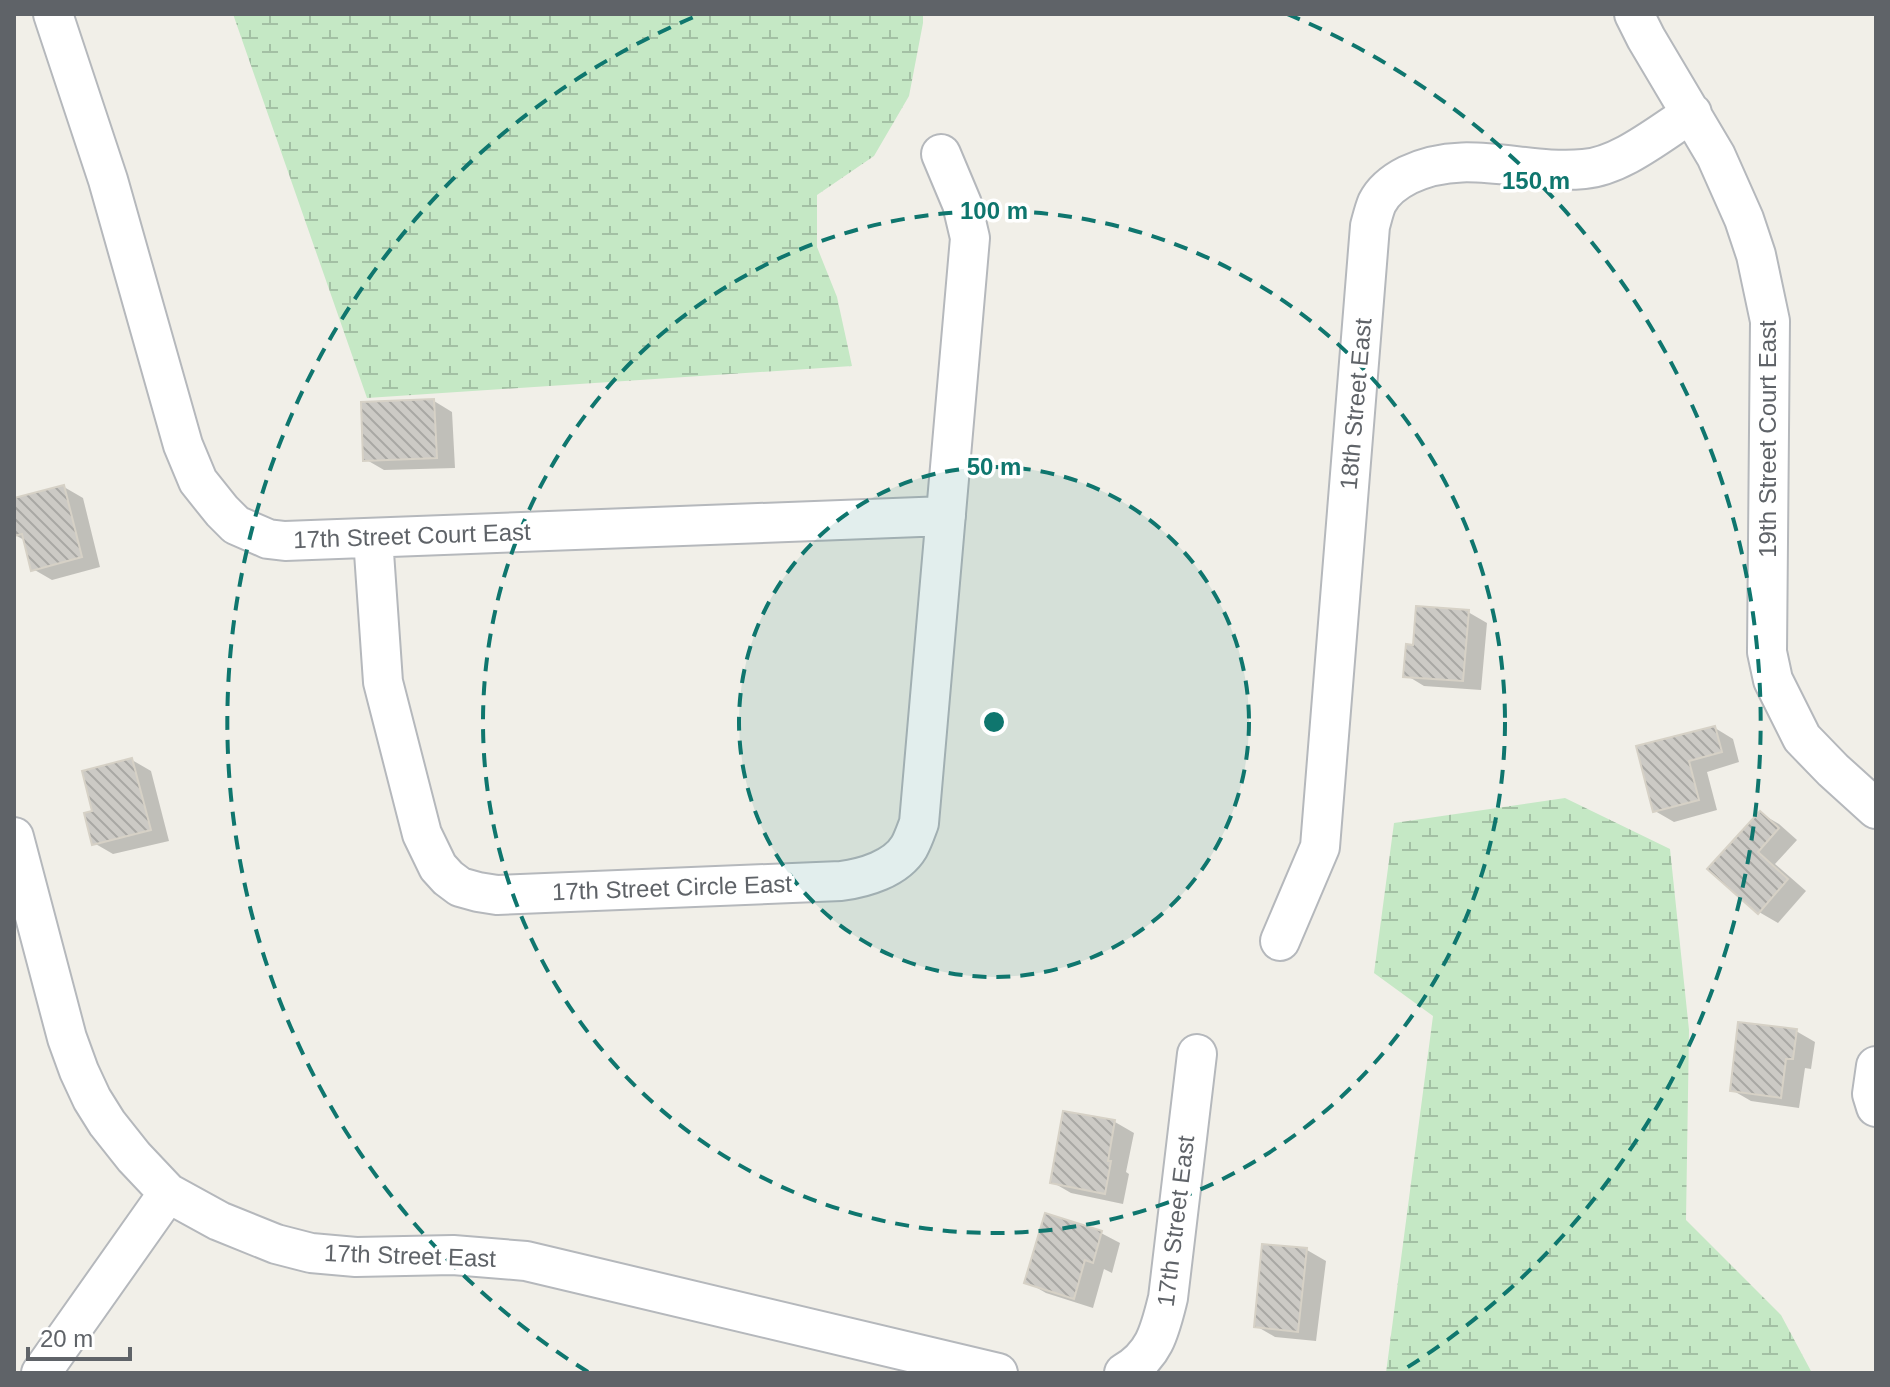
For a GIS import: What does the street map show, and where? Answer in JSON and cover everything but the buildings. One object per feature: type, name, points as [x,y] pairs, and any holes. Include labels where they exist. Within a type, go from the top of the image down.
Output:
[{"type":"street","name":"17th Street Court East","points":[[53,14],[108,180],[183,445],[198,481],[236,525],[268,539],[285,541],[946,516]]},
{"type":"street","name":"19th Street Court East","points":[[1634,14],[1716,156],[1744,219],[1756,255],[1770,321],[1767,652],[1773,680],[1802,738],[1876,809]]},
{"type":"street","name":"18th Street East","points":[[1280,941],[1320,847],[1370,226],[1377,202],[1393,182],[1439,163],[1456,161],[1561,170],[1603,166],[1692,113]]},
{"type":"street","name":"17th Street Circle East","points":[[373,538],[383,682],[422,834],[438,867],[460,887],[497,895],[841,881],[857,879],[894,863],[908,849],[919,823],[970,238],[962,204],[941,154]]},
{"type":"street","name":"17th Street East","points":[[14,837],[67,1038],[79,1071],[107,1123],[168,1193],[234,1227],[276,1244],[311,1253],[356,1257],[453,1255],[526,1261],[998,1373]]},
{"type":"street","name":"17th Street East","points":[[1124,1373],[1145,1358],[1160,1334],[1168,1298],[1197,1054]]},
{"type":"street","points":[[1876,1066],[1872,1094],[1876,1107]]},
{"type":"street","points":[[41,1373],[168,1193]]},
{"type":"green space","points":[[233,14],[923,14],[909,96],[874,156],[817,195],[817,247],[837,297],[852,366],[367,398]]},
{"type":"green space","points":[[1565,798],[1670,849],[1689,1030],[1686,1220],[1781,1315],[1812,1373],[1386,1373],[1433,1016],[1374,973],[1394,823]]}]
